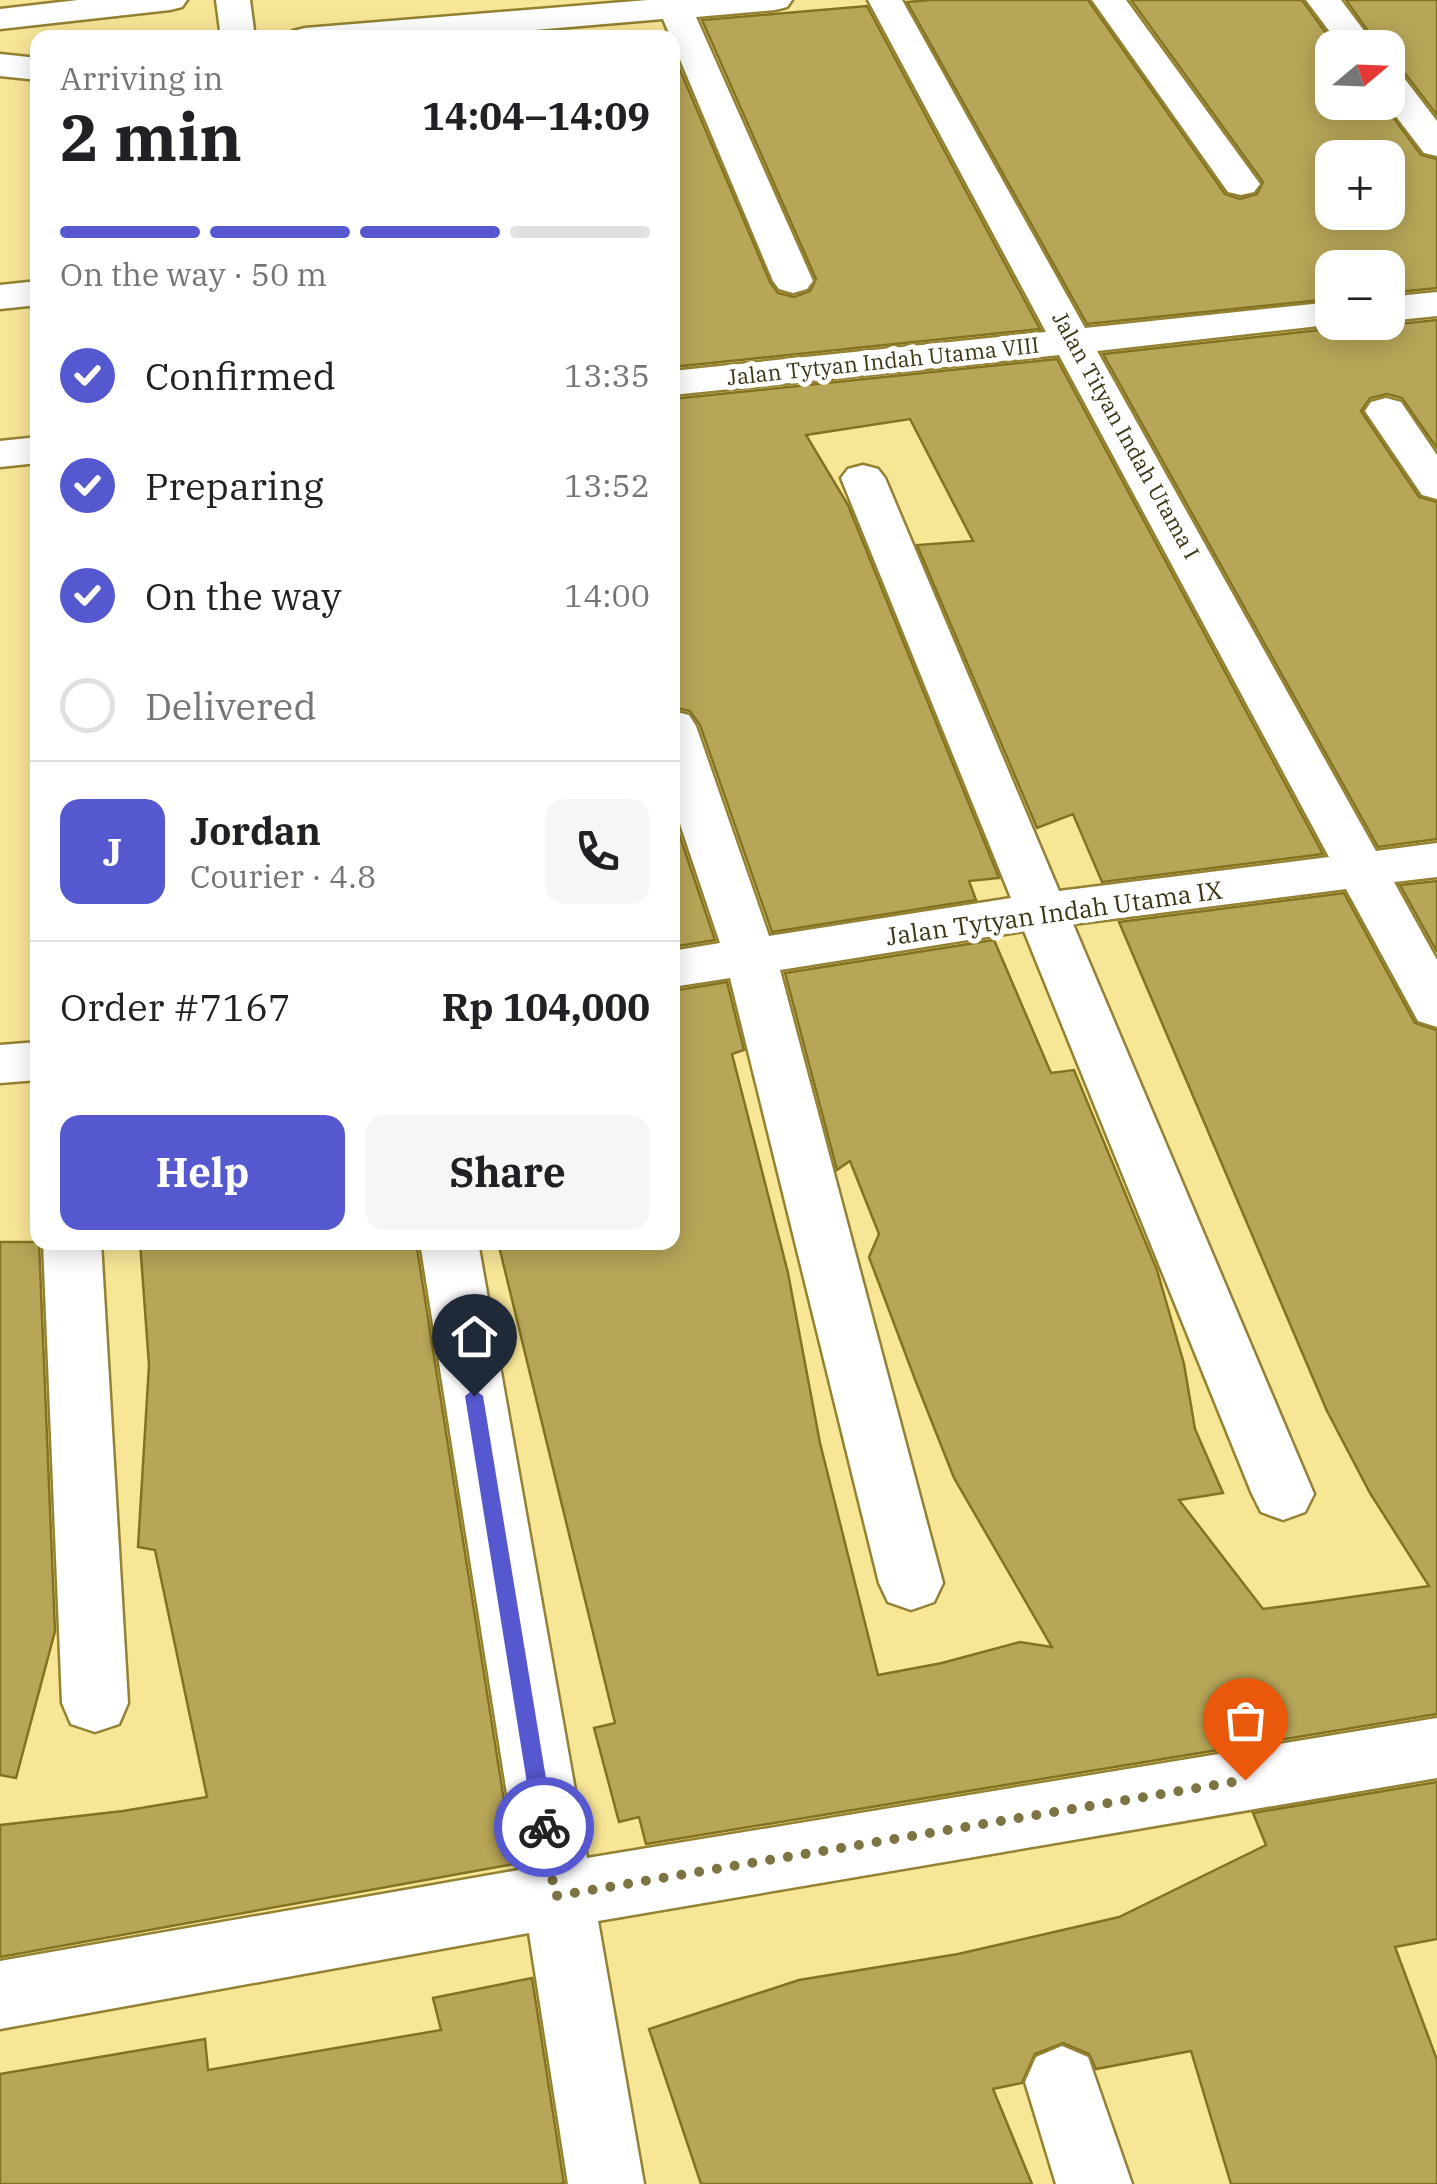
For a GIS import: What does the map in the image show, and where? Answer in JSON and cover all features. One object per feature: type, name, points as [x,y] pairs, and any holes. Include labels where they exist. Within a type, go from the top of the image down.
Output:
[{"type":"street","points":[[10,12],[170,0]]},
{"type":"street","points":[[233,0],[237,30]]},
{"type":"street","points":[[466,30],[775,0]]},
{"type":"street","name":"Jalan Tityan Indah Utama I","points":[[885,0],[1437,1008]]},
{"type":"street","points":[[1109,0],[1241,184]]},
{"type":"street","points":[[1323,0],[1346,30]]},
{"type":"street","points":[[675,8],[794,282]]},
{"type":"street","points":[[0,65],[30,68]]},
{"type":"street","points":[[1405,104],[1437,145]]},
{"type":"street","points":[[0,297],[30,295]]},
{"type":"street","points":[[1405,307],[1437,304]]},
{"type":"street","name":"Jalan Tytyan Indah Utama VIII","points":[[680,382],[1315,316]]},
{"type":"street","points":[[1386,411],[1437,486]]},
{"type":"street","points":[[0,454],[30,451]]},
{"type":"street","points":[[863,478],[1283,1494]]},
{"type":"street","points":[[680,749],[751,958],[911,1582]]},
{"type":"street","name":"Jalan Tytyan Indah Utama IX","points":[[680,968],[1042,911],[1437,860]]},
{"type":"street","points":[[0,1064],[30,1062]]},
{"type":"street","points":[[72,1250],[95,1703]]},
{"type":"street","points":[[450,1250],[606,2184]]},
{"type":"street","points":[[0,1996],[555,1896],[1437,1748]]},
{"type":"street","points":[[1062,2082],[1094,2184]]},
{"type":"building","points":[[1088,0],[1225,194],[1240,199],[1257,194],[1263,182],[1131,0],[1302,0],[1324,30],[1315,30],[1315,120],[1395,120],[1421,155],[1437,159],[1437,288],[1405,291],[1405,250],[1315,250],[1315,301],[1087,324],[907,2]]},
{"type":"building","points":[[1346,0],[1437,0],[1437,115],[1405,73],[1405,30],[1367,30]]},
{"type":"building","points":[[867,6],[1040,329],[680,366],[680,70],[770,282],[778,293],[794,297],[810,291],[816,279],[702,20]]},
{"type":"building","points":[[1437,320],[1437,448],[1402,398],[1387,394],[1370,398],[1361,411],[1419,497],[1437,502],[1437,839],[1378,847],[1103,354],[1315,330],[1315,340],[1405,340],[1405,323]]},
{"type":"building","points":[[1057,359],[1323,854],[1102,882],[1073,814],[1037,828],[917,545],[973,541],[910,419],[806,435],[848,505],[999,878],[969,881],[976,900],[772,932],[700,725],[690,711],[680,709],[680,398]]},
{"type":"building","points":[[680,837],[715,940],[680,946]]},
{"type":"building","points":[[1437,881],[1437,952],[1400,885]]},
{"type":"building","points":[[1344,893],[1415,1023],[1437,1030],[1437,1714],[646,1844],[639,1817],[619,1822],[594,1728],[615,1723],[500,1250],[680,1250],[680,990],[727,982],[744,1050],[732,1054],[788,1273],[820,1443],[878,1675],[1020,1642],[1052,1647],[954,1478],[869,1257],[879,1234],[850,1161],[837,1170],[785,973],[994,940],[1051,1073],[1074,1070],[1157,1270],[1184,1364],[1195,1429],[1223,1493],[1179,1500],[1263,1609],[1429,1586],[1370,1493],[1327,1411],[1119,922]]},
{"type":"building","points":[[0,1242],[30,1242],[30,1250],[39,1250],[55,1631],[16,1778],[0,1775]]},
{"type":"building","points":[[141,1250],[417,1250],[514,1864],[0,1957],[0,1825],[207,1797],[155,1550],[138,1547],[149,1365]]},
{"type":"building","points":[[1437,1782],[1437,1939],[1395,1947],[1437,2060],[1437,2184],[1231,2184],[1191,2051],[1096,2069],[1089,2054],[1063,2043],[1035,2054],[1022,2083],[993,2089],[1032,2184],[701,2184],[649,2029],[799,1980],[958,1954],[1119,1917],[1266,1845],[1253,1813]]},
{"type":"building","points":[[532,1978],[564,2184],[0,2184],[0,2074],[205,2039],[208,2070],[441,2030],[433,1998]]},
{"type":"way so far","points":[[544,1827],[555,1896],[1245,1780]]},
{"type":"route","points":[[474,1396],[544,1827]]}]
